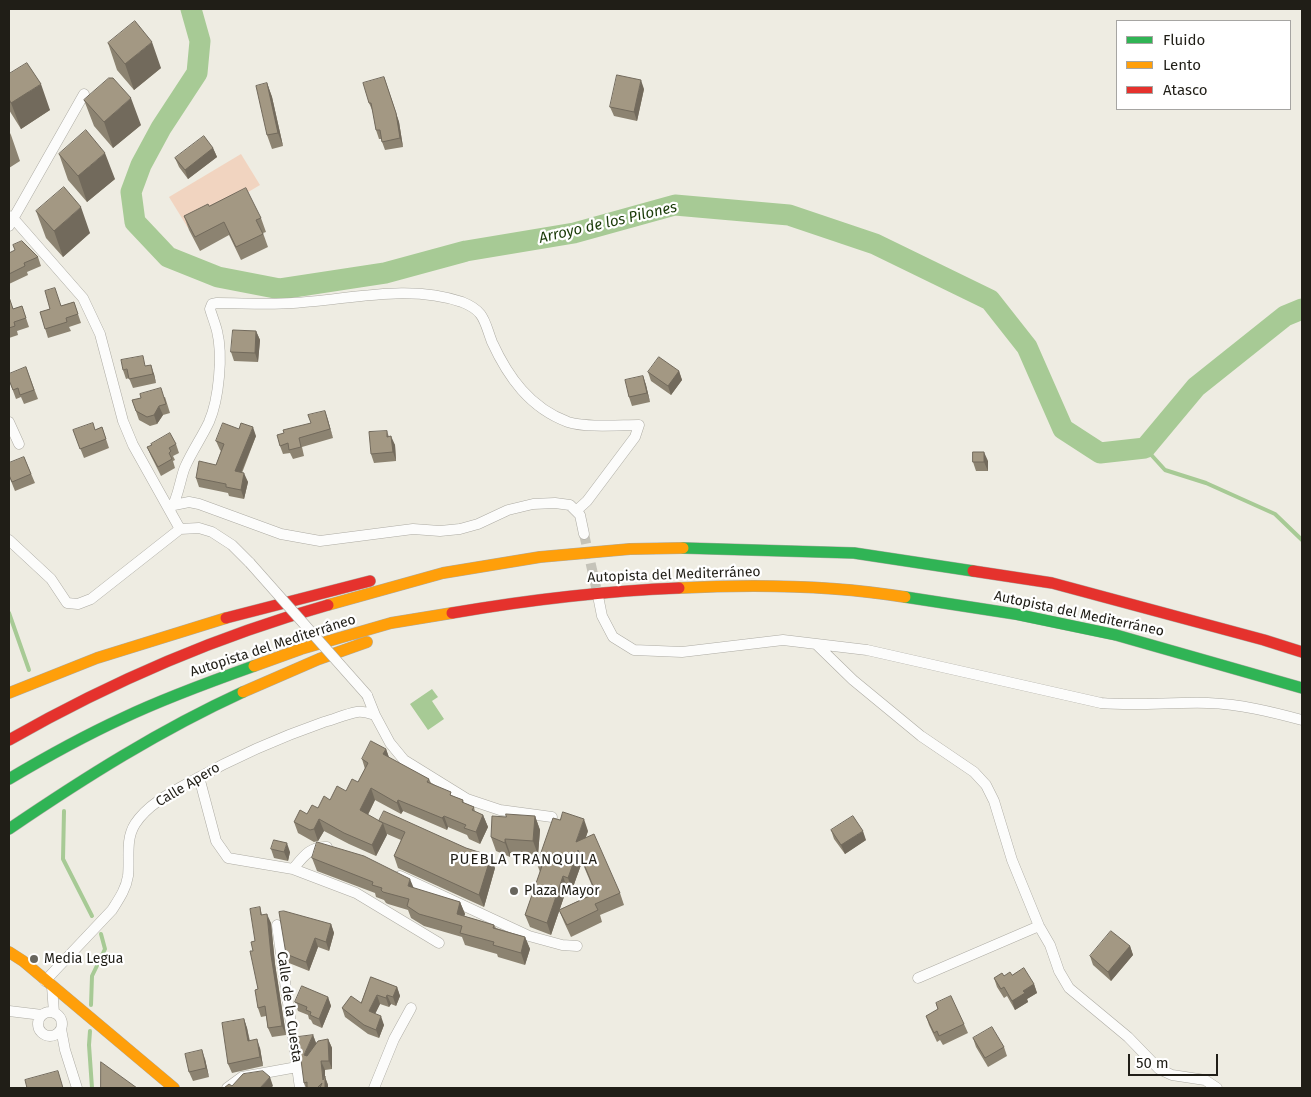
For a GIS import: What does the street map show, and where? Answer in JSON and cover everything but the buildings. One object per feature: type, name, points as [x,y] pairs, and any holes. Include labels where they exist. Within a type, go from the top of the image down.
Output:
[{"type":"main road","name":"Autopista del Mediterráneo","points":[[9,740],[108,688],[178,657],[282,618],[443,573],[540,557],[630,549],[708,548],[854,553],[1052,583],[1302,652]]},
{"type":"main road","points":[[9,693],[118,650],[220,619],[384,578],[443,573]]},
{"type":"main road","name":"Autopista del Mediterráneo","points":[[9,779],[55,752],[122,718],[194,687],[301,649],[391,623],[530,600],[622,590],[713,586],[803,587],[895,595],[1024,616],[1116,635],[1302,688]]},
{"type":"main road","points":[[9,830],[47,802],[175,725],[259,684],[323,657],[394,633],[433,616]]},
{"type":"main road","points":[[9,943],[23,961]]},
{"type":"main road","points":[[9,952],[23,961],[174,1088]]},
{"type":"street","points":[[84,94],[10,220],[83,298],[100,334],[123,421],[133,446],[172,508],[180,528]]},
{"type":"street","points":[[172,508],[186,466],[209,421],[216,393],[220,364],[217,332],[210,309],[212,304],[292,303],[357,296],[425,294],[462,302],[481,312],[506,370],[526,396],[545,410],[569,422],[599,425],[639,424],[636,437],[587,502],[576,511]]},
{"type":"street","points":[[9,422],[19,444]]},
{"type":"street","points":[[172,508],[189,502],[199,504],[281,534],[320,541],[413,529],[440,531],[460,529],[478,524],[508,510],[533,504],[555,502],[570,505],[580,515],[584,534]]},
{"type":"street","points":[[9,540],[51,579],[67,604],[73,605],[91,599],[180,528],[199,528],[212,532],[232,545],[250,563],[367,695],[390,744],[404,760],[468,799],[500,810],[552,817]]},
{"type":"street","points":[[598,596],[602,616],[613,637],[634,650],[682,652],[783,640],[866,650],[1101,704],[1130,706],[1210,703],[1265,710],[1302,720]]},
{"type":"street","points":[[816,644],[860,686],[921,736],[974,772],[986,785],[994,801],[1012,860],[1050,945],[1059,971],[1069,988],[1082,1001],[1128,1037],[1159,1069],[1172,1075],[1205,1080],[1217,1088]]},
{"type":"street","name":"Calle Apero","points":[[49,983],[112,910],[120,898],[127,881],[130,836],[135,824],[147,811],[169,794],[199,777],[240,756],[293,733],[358,712],[375,715]]},
{"type":"street","points":[[199,777],[216,841],[228,858],[293,869],[356,893],[439,943]]},
{"type":"street","points":[[293,869],[308,851],[321,847],[336,848]]},
{"type":"street","points":[[394,873],[529,936],[562,945],[578,946]]},
{"type":"street","name":"Calle de la Cuesta","points":[[277,925],[300,1088]]},
{"type":"street","points":[[918,978],[1040,926]]},
{"type":"street","points":[[49,983],[54,1012],[60,1017],[65,1050],[77,1088]]},
{"type":"street","points":[[374,1088],[394,1039],[411,1008]]},
{"type":"street","points":[[14,1011],[42,1015],[54,1012]]},
{"type":"street","points":[[14,1011],[39,1029],[44,1035],[60,1044],[65,1050]]},
{"type":"street","points":[[39,1029],[38,1021],[42,1015]]},
{"type":"street","points":[[48,1036],[56,1035],[61,1029]]},
{"type":"street","points":[[228,1088],[242,1078],[298,1068]]},
{"type":"shaded area","points":[[241,154],[260,185],[188,228],[169,197]]},
{"type":"shaded area","points":[[432,689],[438,697],[432,701],[444,719],[428,730],[410,704]]},
{"type":"waterway","name":"Arroyo de los Pilones","points":[[191,9],[200,41],[197,73],[161,128],[141,165],[131,192],[135,222],[168,257],[218,277],[280,289],[385,273],[466,251],[574,233],[675,205],[789,215],[875,244],[990,300],[1027,347],[1063,429],[1100,453],[1145,448],[1196,387],[1285,316],[1302,309]]},
{"type":"waterway","points":[[1145,448],[1165,470],[1206,483],[1275,514],[1302,540]]},
{"type":"waterway","points":[[9,613],[29,670]]},
{"type":"waterway","points":[[64,811],[63,859],[92,916]]},
{"type":"waterway","points":[[91,1005],[92,976],[105,949],[101,934]]},
{"type":"waterway","points":[[90,1031],[92,1088]]},
{"type":"tunnel","points":[[584,534],[598,596]]},
{"type":"traffic: fast","points":[[683,548],[854,553],[973,571]]},
{"type":"traffic: fast","points":[[905,597],[1015,614],[1116,635],[1302,688]]},
{"type":"traffic: fast","points":[[9,779],[108,725],[187,690],[254,666]]},
{"type":"traffic: fast","points":[[9,829],[66,791],[152,739],[243,692]]},
{"type":"traffic: slow","points":[[328,605],[443,573],[540,557],[630,549],[683,548]]},
{"type":"traffic: slow","points":[[679,588],[792,586],[849,590],[905,597]]},
{"type":"traffic: slow","points":[[254,666],[301,649],[391,623],[452,613]]},
{"type":"traffic: slow","points":[[9,693],[97,658],[226,618]]},
{"type":"traffic: slow","points":[[243,692],[319,659],[367,642]]},
{"type":"traffic: slow","points":[[9,952],[23,961],[174,1088]]},
{"type":"traffic: jam","points":[[973,571],[1052,583],[1302,652]]},
{"type":"traffic: jam","points":[[226,618],[370,581]]},
{"type":"traffic: jam","points":[[452,613],[566,597],[622,591],[679,588]]},
{"type":"traffic: jam","points":[[9,740],[85,699],[164,663],[245,631],[328,605]]},
{"type":"place","name":"Plaza Mayor","points":[[514,891]]},
{"type":"place","name":"Media Legua","points":[[34,959]]},
{"type":"district","name":"PUEBLA TRANQUILA","points":[[524,860]]}]
